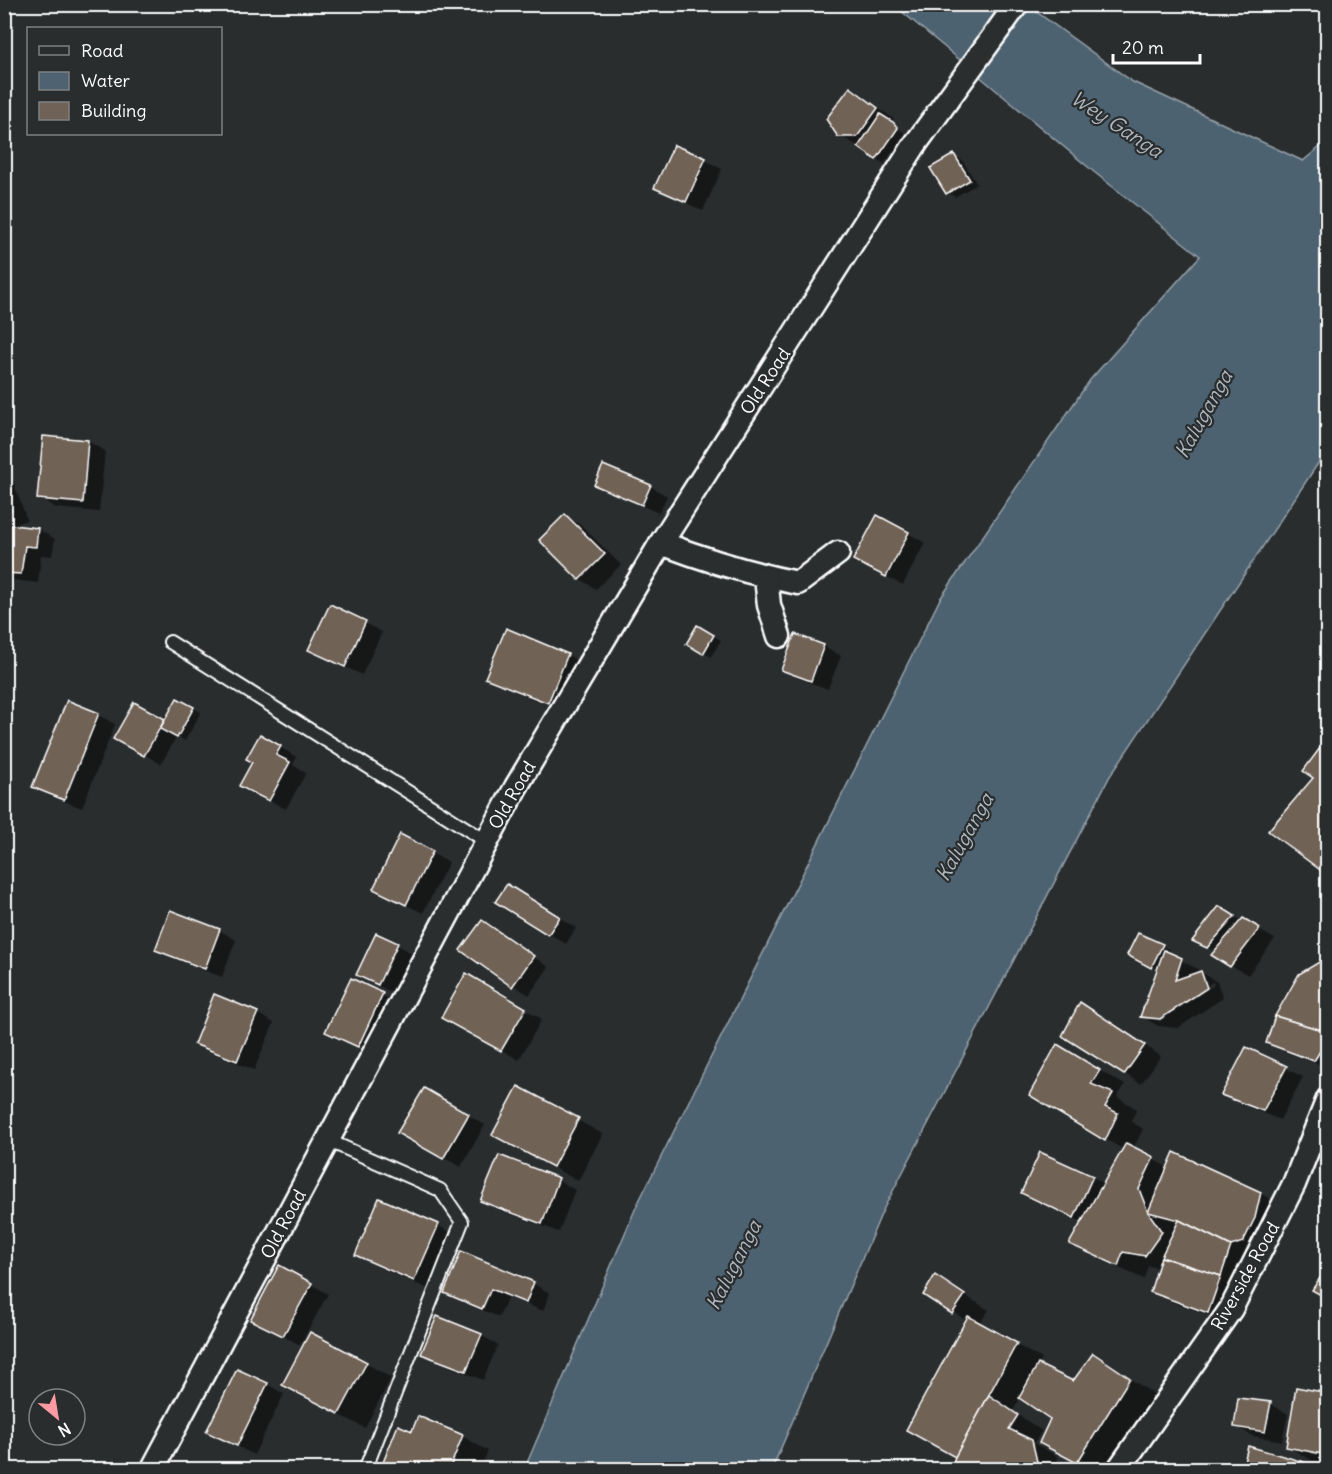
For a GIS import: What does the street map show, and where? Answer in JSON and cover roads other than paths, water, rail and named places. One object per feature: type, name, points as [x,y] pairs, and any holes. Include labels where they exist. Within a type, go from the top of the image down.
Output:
[{"type":"street","name":"Old Road","points":[[152,1470],[516,787],[661,543],[914,146],[1017,4]]},
{"type":"street","points":[[661,543],[766,577],[798,583],[838,553]]},
{"type":"street","points":[[766,577],[769,605],[779,636]]},
{"type":"street","name":"Riverside Road","points":[[1118,1470],[1231,1309],[1294,1184],[1328,1099]]},
{"type":"lane","points":[[170,642],[486,841]]},
{"type":"lane","points":[[327,1140],[440,1190],[462,1222],[365,1470]]},
{"type":"water","points":[[894,5],[1027,5],[1133,82],[1303,161],[1327,141],[1327,450],[1110,776],[883,1210],[772,1469],[524,1470],[637,1205],[940,599],[1090,380],[1200,256],[1094,172]]},
{"type":"water label","name":"Wey Ganga","points":[[1117,124]]},
{"type":"water label","name":"Kaluganga","points":[[1203,414]]},
{"type":"water label","name":"Kaluganga","points":[[964,837]]},
{"type":"water label","name":"Kaluganga","points":[[733,1265]]}]
